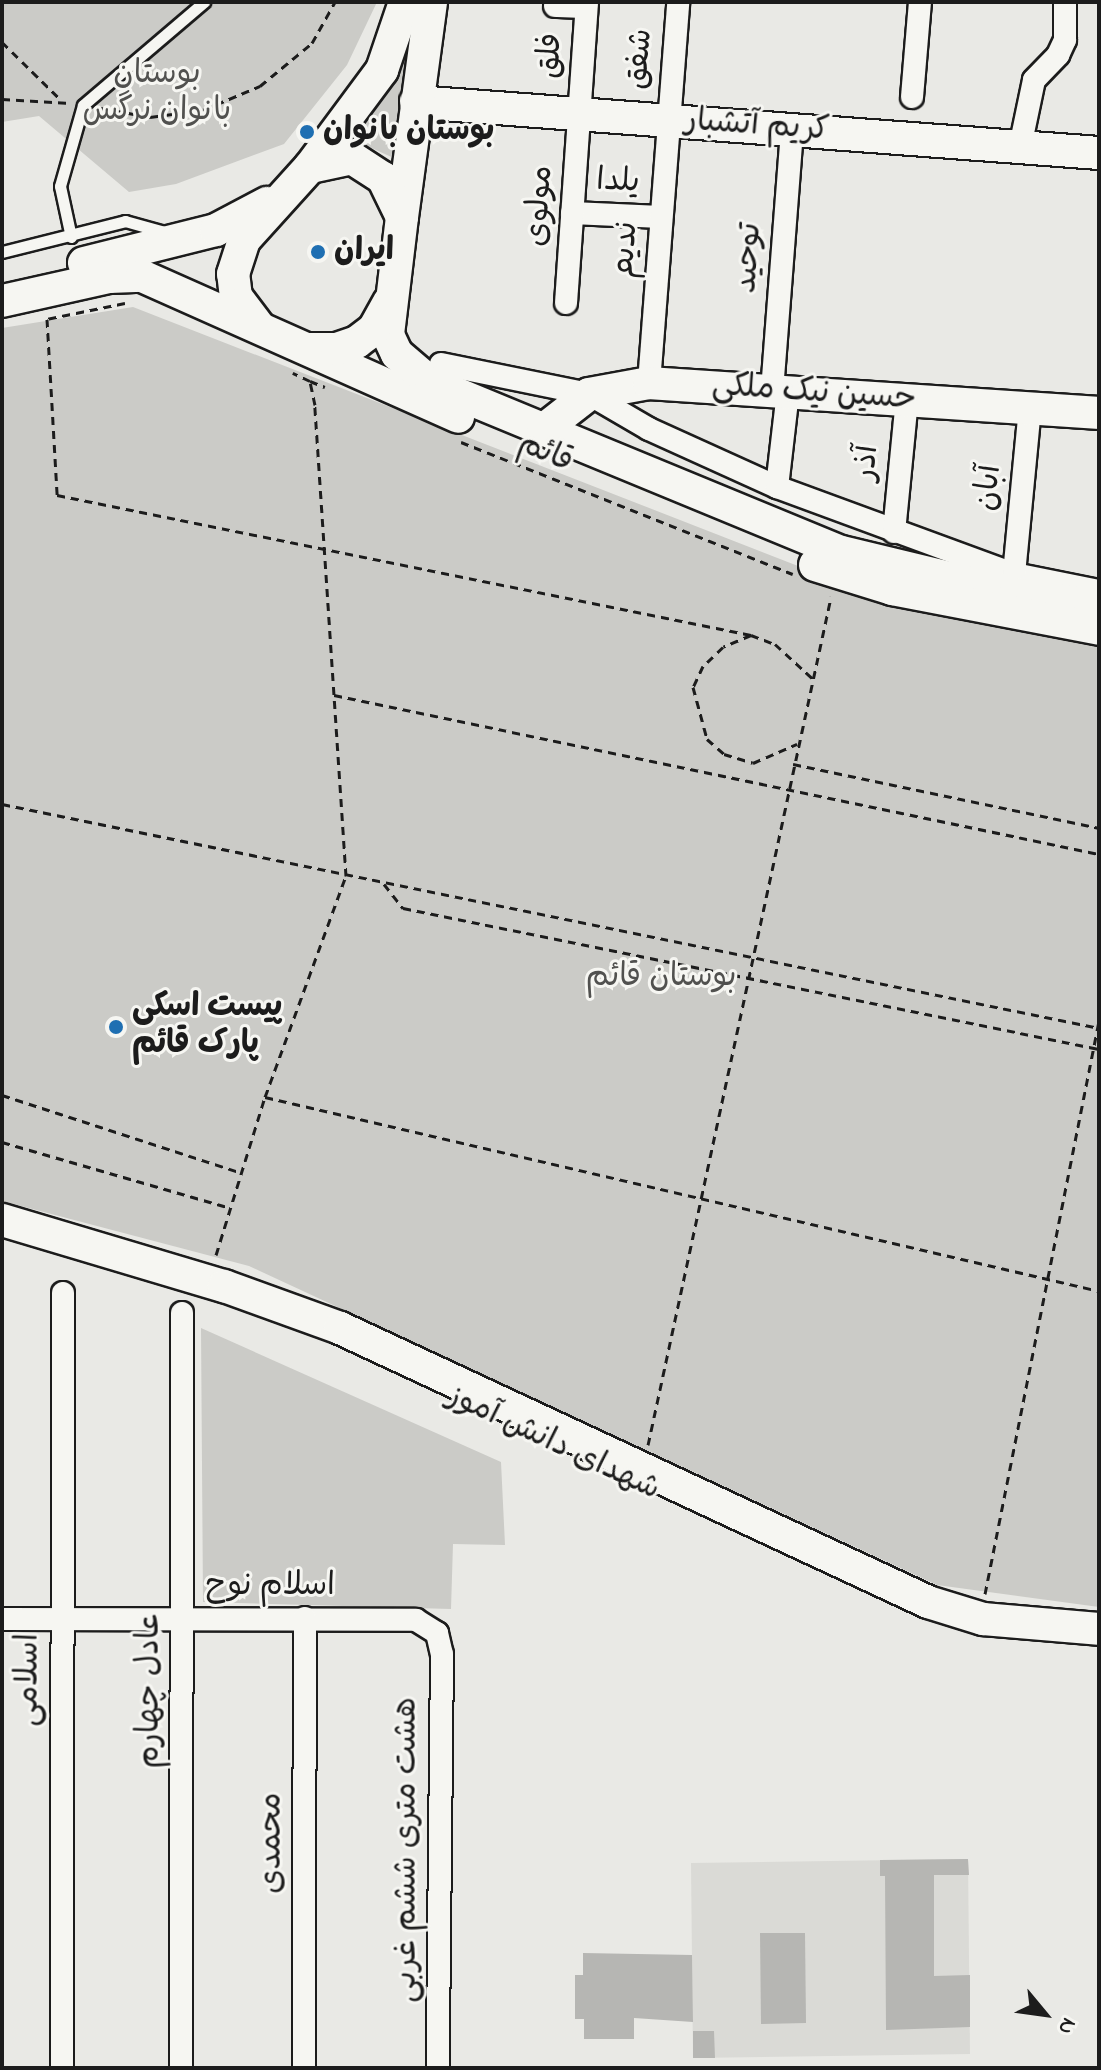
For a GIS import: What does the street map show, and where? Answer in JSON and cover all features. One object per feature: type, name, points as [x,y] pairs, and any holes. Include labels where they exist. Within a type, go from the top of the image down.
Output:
[{"type":"main road","points":[[259,327],[236,297],[233,274],[244,240],[280,195],[310,167],[382,70],[405,2]]},
{"type":"main road","points":[[308,349],[337,349],[357,342],[374,329],[392,296],[431,2]]},
{"type":"main road","name":"کریم آتشبار","points":[[416,102],[1099,153]]},
{"type":"main road","points":[[310,167],[332,159],[367,164],[393,192],[402,217]]},
{"type":"main road","points":[[2,279],[187,239],[248,216],[280,195]]},
{"type":"main road","name":"قائم","points":[[2,301],[109,277],[142,276],[394,390],[821,576],[1017,616],[1099,629]]},
{"type":"main road","name":"قائم","points":[[392,296],[388,335],[413,369],[452,394],[842,552],[1015,594],[1099,606]]},
{"type":"main road","name":"حسین نیک ملکی","points":[[543,430],[589,394],[649,383],[1099,413]]},
{"type":"main road","points":[[2,1220],[224,1286],[340,1328],[928,1602],[983,1619],[1099,1629]]},
{"type":"main road","name":"شهدای دانش آموز","points":[[2,1238],[187,1292],[321,1339],[508,1419],[865,1596],[919,1616],[1035,1645],[1099,1646]]},
{"type":"street","name":"شفق","points":[[668,121],[678,2]]},
{"type":"street","points":[[912,97],[920,2]]},
{"type":"street","points":[[1020,147],[1034,80],[1058,55],[1065,40],[1065,2]]},
{"type":"street","points":[[555,6],[587,4]]},
{"type":"street","name":"فلق","points":[[581,114],[587,4]]},
{"type":"street","name":"مولوی","points":[[566,303],[581,114]]},
{"type":"street","name":"ندیم","points":[[649,383],[668,121]]},
{"type":"street","name":"توحید","points":[[777,487],[792,130]]},
{"type":"street","name":"یلدا","points":[[572,213],[661,217]]},
{"type":"street","points":[[441,364],[589,394],[649,429],[777,487],[1014,574],[1099,591]]},
{"type":"street","name":"آذر","points":[[894,532],[907,400]]},
{"type":"street","name":"آبان","points":[[1014,574],[1030,408]]},
{"type":"street","name":"اسلامی","points":[[62,2068],[63,1293]]},
{"type":"street","name":"عادل چهارم","points":[[181,2068],[184,1618],[182,1313]]},
{"type":"street","name":"محمدی","points":[[304,2068],[305,1618]]},
{"type":"street","name":"اسلام نوح","points":[[2,1619],[416,1620],[437,1633]]},
{"type":"street","name":"هشت متری ششم غربی","points":[[437,1633],[442,1654],[438,2068]]},
{"type":"lane","points":[[71,237],[60,186],[83,105],[201,3]]},
{"type":"lane","points":[[2,252],[125,221],[187,239]]},
{"type":"path","points":[[2,99],[83,105],[150,117],[203,110],[271,77],[312,43],[335,2]]},
{"type":"path","points":[[2,42],[64,103]]},
{"type":"path","points":[[134,301],[47,319],[57,495],[751,635],[775,644],[813,679]]},
{"type":"path","points":[[281,367],[338,392]]},
{"type":"path","points":[[213,1263],[265,1097],[346,876],[310,381]]},
{"type":"path","points":[[450,438],[821,576],[809,713],[793,764],[647,1448]]},
{"type":"path","points":[[751,635],[723,647],[703,666],[693,687],[707,739],[724,754],[753,763],[798,744]]},
{"type":"path","points":[[334,695],[1099,854]]},
{"type":"path","points":[[793,764],[1099,828]]},
{"type":"path","points":[[2,804],[1098,1028]]},
{"type":"path","points":[[384,884],[403,908],[1099,1049]]},
{"type":"path","points":[[985,1595],[1099,1021]]},
{"type":"path","points":[[2,1095],[242,1173]]},
{"type":"path","points":[[265,1097],[1099,1291]]},
{"type":"path","points":[[2,1142],[231,1208]]},
{"type":"shaded area","points":[[968,1859],[970,2054],[693,2058],[691,1863]]},
{"type":"green space","name":"بوستان بانوان نرگس","points":[[2,2],[377,2],[347,65],[284,144],[176,184],[129,192],[39,116],[2,122]]},
{"type":"green space","points":[[415,25],[396,159],[347,137],[399,74]]},
{"type":"green space","name":"بوستان قائم","points":[[133,307],[865,592],[1099,634],[1099,1607],[937,1585],[249,1266],[2,1201],[2,328]]},
{"type":"green space","points":[[201,1328],[501,1462],[505,1545],[453,1544],[451,1609],[203,1602]]},
{"type":"building","points":[[968,1859],[969,1875],[934,1875],[934,1976],[970,1975],[970,2027],[886,2030],[885,1876],[880,1876],[880,1860]]},
{"type":"building","points":[[760,1933],[805,1933],[806,2023],[761,2024]]},
{"type":"building","points":[[583,1953],[692,1955],[693,2022],[634,2018],[634,2039],[584,2039],[584,2019],[575,2019],[575,1975],[583,1975]]},
{"type":"building","points":[[693,2031],[714,2031],[715,2058],[693,2058]]},
{"type":"place","name":"بوستان بانوان","points":[[307,132]]},
{"type":"place","name":"ایران","points":[[318,252]]},
{"type":"place","name":"پیست اسکی پارک قائم","points":[[116,1027]]}]
